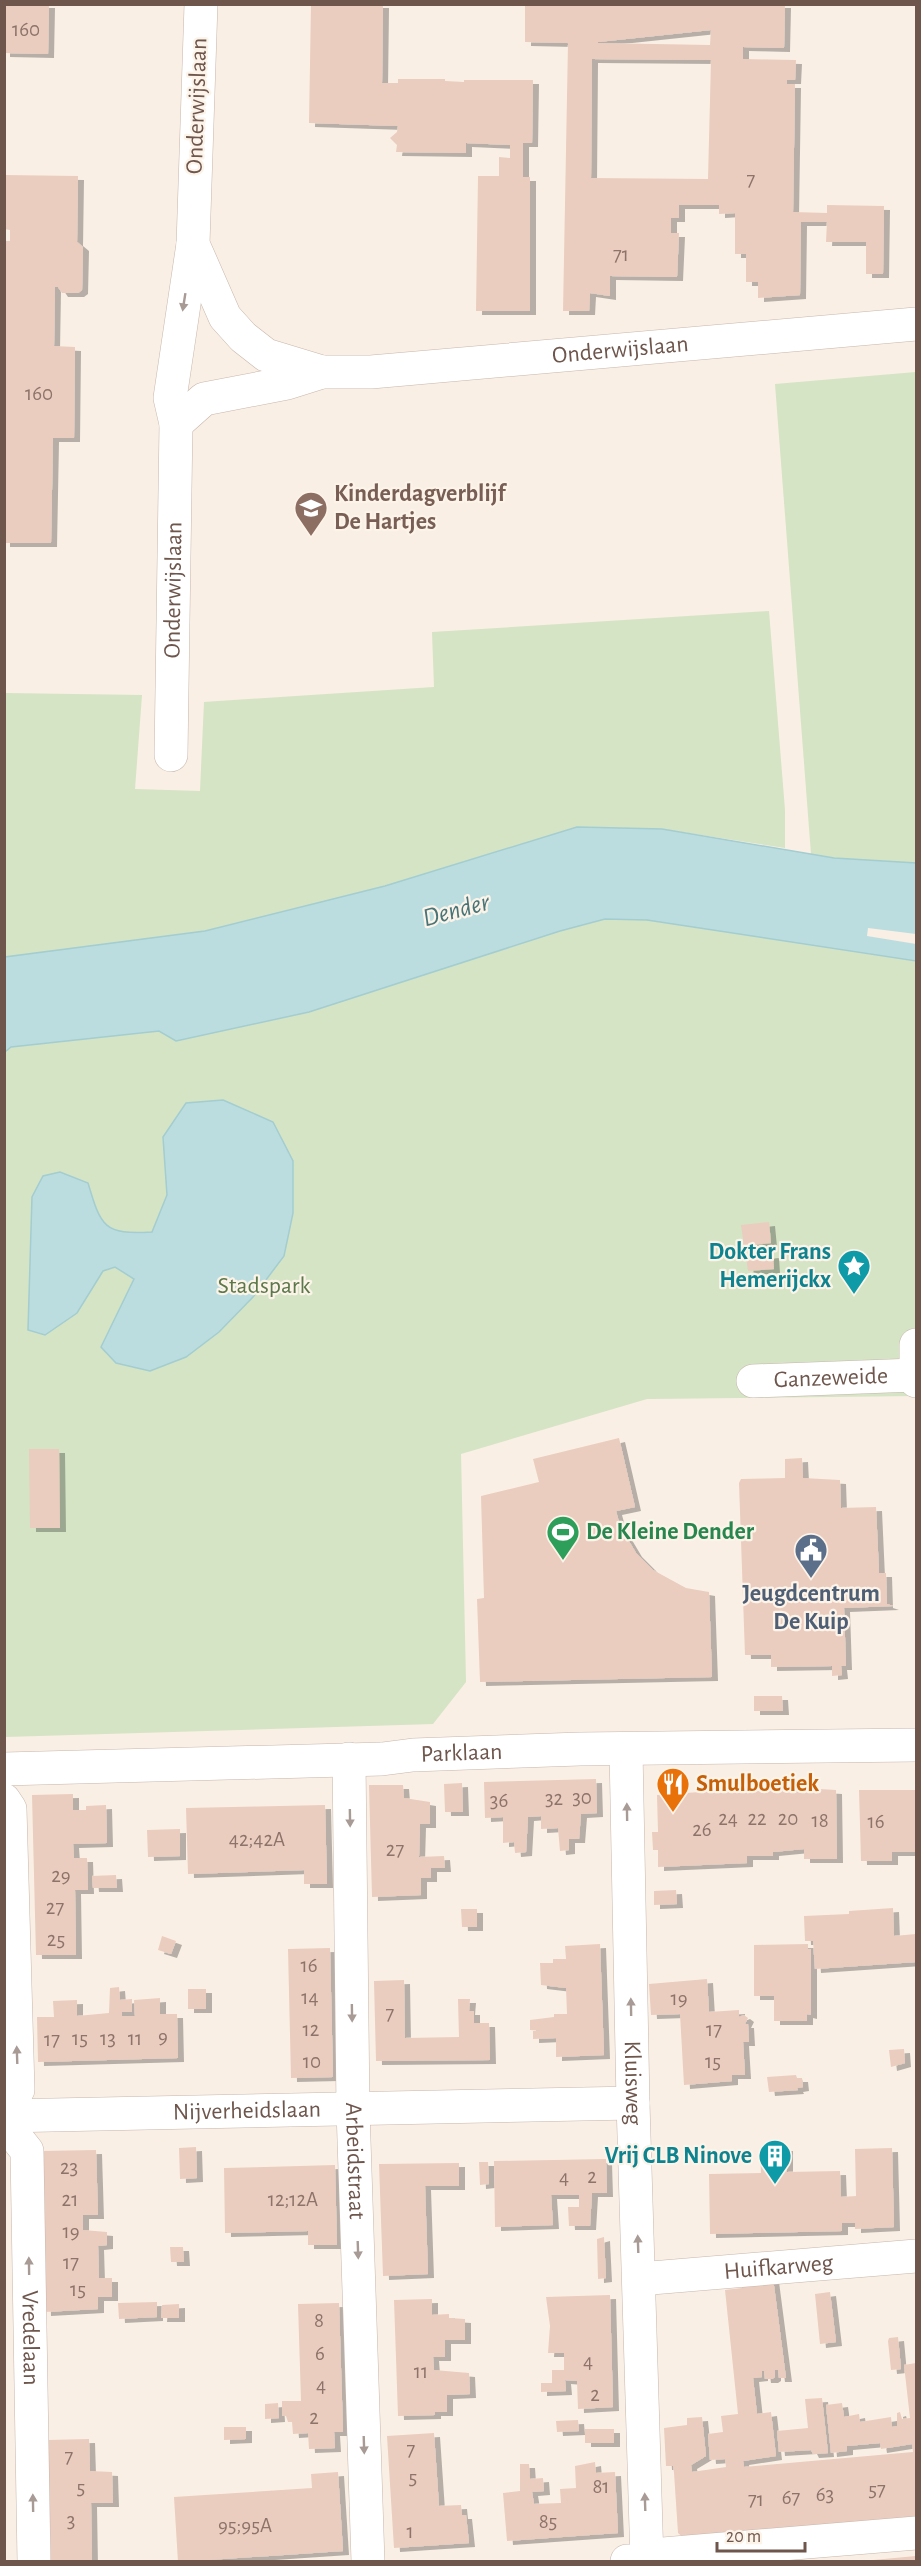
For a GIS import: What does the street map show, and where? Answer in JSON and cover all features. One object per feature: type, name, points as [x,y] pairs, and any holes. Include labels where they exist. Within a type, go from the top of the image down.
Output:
[{"type":"street","name":"Onderwijslaan","points":[[171,755],[176,424],[170,398],[193,244],[201,4]]},
{"type":"street","name":"Onderwijslaan","points":[[193,244],[225,317],[243,337],[266,355],[322,372],[371,372],[916,324]]},
{"type":"street","name":"Onderwijslaan","points":[[176,424],[204,399],[287,383],[322,372]]},
{"type":"street","name":"Ganzeweide","points":[[753,1381],[916,1367]]},
{"type":"street","name":"Parklaan","points":[[4,1769],[349,1759],[413,1755],[916,1745]]},
{"type":"street","name":"Kluisweg","points":[[626,1750],[639,2279],[636,2561]]},
{"type":"street","name":"Arbeidstraat","points":[[349,1759],[353,2110],[368,2562]]},
{"type":"street","points":[[4,1800],[10,1809],[18,2090],[4,2110]]},
{"type":"street","name":"Nijverheidslaan","points":[[4,2116],[633,2103]]},
{"type":"street","name":"Vredelaan","points":[[4,2122],[27,2151],[34,2562]]},
{"type":"street","name":"Huifkarweg","points":[[639,2279],[916,2256]]},
{"type":"street","points":[[636,2561],[663,2554],[916,2533]]},
{"type":"green space","points":[[916,372],[916,863],[834,858],[811,854],[775,384]]},
{"type":"green space","points":[[769,611],[785,810],[785,848],[662,829],[577,827],[385,886],[205,931],[5,957],[5,693],[142,695],[135,789],[200,791],[204,702],[434,687],[432,632]]},
{"type":"green space","name":"Stadspark","points":[[605,919],[647,920],[916,961],[916,1396],[647,1399],[461,1454],[466,1682],[433,1724],[5,1737],[4,1052],[11,1047],[159,1031],[176,1041],[309,1012],[560,931]]},
{"type":"water","name":"Dender","points":[[577,827],[662,829],[834,858],[916,863],[916,961],[647,920],[605,919],[560,931],[309,1012],[176,1041],[159,1031],[11,1047],[5,1052],[5,957],[205,931],[385,886]]},
{"type":"water","points":[[223,1100],[273,1122],[293,1161],[293,1213],[284,1256],[253,1297],[219,1332],[186,1357],[150,1371],[116,1363],[101,1347],[134,1279],[115,1267],[103,1271],[77,1313],[45,1335],[28,1330],[32,1197],[43,1176],[60,1172],[88,1183],[101,1219],[114,1229],[136,1233],[152,1232],[167,1195],[163,1137],[186,1103]]},
{"type":"pier","points":[[868,928],[916,934],[916,944],[867,936]]},
{"type":"building","points":[[4,4],[49,4],[48,54],[4,53]]},
{"type":"building","points":[[311,4],[383,4],[382,83],[398,83],[398,79],[445,79],[445,81],[464,82],[464,80],[533,80],[532,143],[523,143],[523,177],[530,177],[530,311],[476,311],[478,176],[499,176],[499,157],[510,158],[510,145],[466,143],[466,153],[396,152],[397,145],[390,138],[397,132],[398,126],[309,123]]},
{"type":"building","points":[[525,4],[785,4],[784,48],[743,47],[743,59],[796,60],[795,80],[787,80],[787,84],[795,84],[793,212],[827,213],[827,205],[884,206],[883,274],[866,274],[866,242],[826,242],[827,222],[801,222],[800,295],[758,298],[758,282],[746,282],[746,254],[735,254],[735,213],[719,214],[719,205],[679,205],[679,218],[671,218],[671,233],[679,233],[677,277],[610,276],[610,296],[590,293],[589,311],[563,311],[568,43],[525,42]],"holes":[[[711,30],[710,45],[598,43],[598,42]],[[592,59],[711,60],[708,179],[591,178]]]},
{"type":"building","points":[[4,175],[78,176],[77,242],[83,247],[82,290],[78,293],[62,293],[58,287],[55,287],[54,346],[75,347],[74,438],[53,438],[51,543],[4,543],[4,241],[10,241],[10,230],[4,229]]},
{"type":"building","points":[[769,1222],[771,1243],[744,1246],[741,1225]]},
{"type":"building","points":[[773,1254],[774,1269],[748,1271],[746,1257]]},
{"type":"building","name":"De Kleine Dender","points":[[619,1438],[635,1507],[616,1511],[620,1526],[636,1553],[653,1570],[686,1588],[709,1592],[712,1677],[480,1682],[477,1599],[484,1598],[481,1496],[539,1482],[533,1459]]},
{"type":"building","points":[[29,1449],[59,1449],[60,1528],[30,1528]]},
{"type":"building","name":"Jeugdcentrum De Kuip","points":[[802,1458],[803,1478],[840,1480],[841,1508],[876,1507],[879,1573],[886,1573],[887,1604],[893,1606],[844,1608],[846,1666],[841,1666],[842,1675],[832,1676],[832,1666],[771,1667],[771,1655],[745,1655],[739,1483],[741,1479],[785,1478],[785,1459]]},
{"type":"building","points":[[754,1696],[782,1696],[783,1711],[754,1711]]},
{"type":"building","points":[[596,1779],[597,1813],[581,1814],[579,1839],[569,1839],[569,1850],[560,1851],[558,1828],[541,1829],[541,1816],[528,1817],[526,1852],[515,1853],[514,1842],[503,1843],[503,1817],[485,1818],[484,1782]]},
{"type":"building","points":[[462,1783],[463,1812],[445,1812],[444,1784]]},
{"type":"building","points":[[369,1785],[403,1785],[404,1798],[430,1802],[430,1824],[420,1824],[419,1857],[444,1856],[445,1868],[431,1868],[431,1878],[421,1878],[421,1895],[372,1897]]},
{"type":"building","points":[[758,1788],[758,1791],[803,1790],[803,1788],[836,1790],[837,1859],[804,1859],[804,1849],[773,1852],[773,1856],[747,1856],[747,1863],[658,1867],[658,1850],[653,1850],[652,1832],[658,1832],[657,1795]]},
{"type":"building","points":[[859,1790],[916,1790],[916,1852],[892,1852],[892,1861],[861,1861]]},
{"type":"building","points":[[73,1794],[73,1810],[86,1810],[86,1806],[106,1805],[107,1843],[73,1844],[74,1858],[87,1858],[88,1890],[75,1890],[76,1955],[36,1955],[32,1795]]},
{"type":"building","points":[[325,1805],[327,1884],[304,1884],[304,1870],[188,1874],[186,1808]]},
{"type":"building","points":[[180,1829],[180,1856],[148,1857],[147,1830]]},
{"type":"building","points":[[116,1875],[117,1888],[93,1888],[92,1876]]},
{"type":"building","points":[[676,1890],[677,1904],[654,1905],[654,1891]]},
{"type":"building","points":[[893,1908],[894,1936],[916,1934],[916,1962],[815,1969],[813,1941],[805,1941],[804,1916],[849,1914],[849,1911]]},
{"type":"building","points":[[461,1909],[477,1909],[477,1927],[462,1927]]},
{"type":"building","points":[[162,1936],[176,1941],[171,1954],[158,1950]]},
{"type":"building","points":[[600,1944],[604,2055],[556,2057],[556,2038],[533,2039],[533,2031],[543,2031],[530,2030],[530,2020],[554,2017],[554,2014],[567,2014],[566,1988],[541,1985],[540,1963],[553,1963],[553,1959],[566,1959],[565,1946]]},
{"type":"building","points":[[808,1944],[808,1949],[811,1949],[811,2015],[807,2014],[807,2021],[774,2021],[774,1996],[754,1996],[754,1945]]},
{"type":"building","points":[[330,1948],[333,2077],[291,2078],[288,1949]]},
{"type":"building","points":[[707,1979],[709,2012],[739,2010],[739,2017],[744,2015],[748,2018],[745,2024],[748,2024],[749,2042],[743,2042],[745,2075],[732,2075],[732,2081],[684,2085],[680,2014],[651,2015],[649,1984]]},
{"type":"building","points":[[404,1980],[405,2038],[459,2037],[458,1999],[470,1999],[469,2011],[474,2011],[474,2023],[489,2023],[490,2060],[376,2061],[374,1981]]},
{"type":"building","points":[[119,1987],[120,2000],[132,1999],[132,2012],[122,2012],[122,2016],[135,2016],[134,2000],[160,1998],[160,2014],[177,2014],[178,2058],[38,2062],[37,2017],[54,2017],[53,2001],[77,2000],[77,2016],[109,2013],[110,1988]]},
{"type":"building","points":[[188,1989],[206,1989],[206,2009],[188,2009]]},
{"type":"building","points":[[904,2049],[905,2063],[891,2067],[889,2050]]},
{"type":"building","points":[[796,2075],[797,2078],[802,2078],[803,2087],[797,2088],[798,2090],[769,2092],[767,2077]]},
{"type":"building","points":[[196,2147],[197,2178],[180,2179],[179,2148]]},
{"type":"building","name":"Vrij CLB Ninove","points":[[787,2147],[787,2172],[840,2171],[841,2197],[856,2196],[855,2149],[892,2148],[894,2227],[855,2229],[855,2223],[842,2223],[842,2231],[710,2234],[709,2174],[761,2173],[760,2148]]},
{"type":"building","points":[[96,2150],[98,2215],[83,2215],[83,2230],[107,2232],[107,2245],[98,2246],[99,2278],[112,2278],[112,2297],[98,2297],[98,2309],[45,2312],[41,2151]]},
{"type":"building","points":[[606,2159],[607,2193],[592,2193],[590,2226],[569,2226],[568,2207],[579,2207],[579,2195],[551,2195],[553,2225],[495,2227],[494,2161]]},
{"type":"building","points":[[479,2162],[488,2162],[489,2184],[480,2185]]},
{"type":"building","points":[[459,2163],[459,2186],[425,2186],[428,2274],[383,2276],[379,2164]]},
{"type":"building","points":[[335,2165],[337,2245],[308,2245],[308,2231],[225,2233],[224,2168]]},
{"type":"building","points":[[604,2237],[606,2278],[598,2279],[597,2239]]},
{"type":"building","points":[[170,2247],[183,2247],[184,2262],[171,2262]]},
{"type":"building","points":[[773,2278],[786,2378],[779,2378],[778,2370],[775,2370],[775,2377],[772,2379],[765,2379],[764,2371],[762,2371],[762,2377],[753,2378],[757,2414],[771,2412],[776,2456],[743,2461],[744,2467],[913,2452],[912,2444],[881,2449],[880,2443],[847,2446],[847,2451],[831,2453],[826,2405],[842,2403],[844,2417],[859,2414],[860,2422],[891,2417],[892,2427],[897,2426],[897,2413],[900,2412],[902,2419],[910,2418],[904,2365],[916,2363],[916,2519],[685,2539],[678,2533],[674,2473],[673,2466],[666,2466],[664,2428],[687,2425],[687,2418],[702,2417],[706,2456],[691,2465],[692,2472],[726,2467],[725,2459],[710,2460],[708,2434],[723,2432],[721,2416],[738,2414],[725,2290],[742,2288],[742,2280]]},
{"type":"building","points":[[830,2292],[836,2342],[820,2344],[815,2294]]},
{"type":"building","points":[[610,2295],[613,2407],[578,2409],[577,2381],[565,2380],[566,2391],[541,2392],[541,2383],[552,2383],[552,2370],[564,2370],[564,2353],[548,2353],[550,2326],[546,2297]]},
{"type":"building","points":[[432,2299],[432,2315],[449,2314],[449,2318],[465,2319],[465,2340],[445,2340],[445,2357],[433,2357],[434,2370],[469,2373],[470,2394],[447,2395],[447,2412],[435,2412],[435,2415],[398,2416],[394,2300]]},
{"type":"building","points":[[157,2302],[157,2317],[119,2319],[118,2303]]},
{"type":"building","points":[[339,2303],[343,2432],[334,2432],[335,2448],[309,2449],[308,2433],[293,2434],[292,2422],[288,2422],[286,2416],[282,2416],[282,2401],[301,2401],[298,2304]]},
{"type":"building","points":[[179,2304],[179,2318],[161,2318],[162,2305]]},
{"type":"building","points":[[898,2337],[901,2369],[891,2370],[888,2341],[889,2338]]},
{"type":"building","points":[[822,2398],[828,2453],[813,2454],[811,2450],[779,2452],[777,2431],[808,2428],[805,2399]]},
{"type":"building","points":[[278,2403],[279,2418],[265,2419],[265,2404]]},
{"type":"building","points":[[578,2420],[579,2431],[557,2432],[556,2421]]},
{"type":"building","points":[[224,2427],[246,2427],[246,2439],[224,2440]]},
{"type":"building","points":[[585,2429],[614,2429],[614,2443],[585,2443]]},
{"type":"building","points":[[434,2433],[439,2506],[461,2505],[462,2515],[466,2515],[469,2543],[394,2548],[387,2436]]},
{"type":"building","points":[[89,2439],[90,2471],[112,2472],[113,2503],[91,2503],[92,2562],[51,2562],[48,2440]]},
{"type":"building","points":[[595,2462],[596,2473],[615,2472],[618,2533],[507,2541],[503,2493],[520,2491],[520,2464],[529,2464],[530,2479],[543,2478],[544,2491],[532,2492],[534,2504],[561,2503],[560,2489],[576,2488],[575,2466]]},
{"type":"building","points":[[338,2472],[343,2551],[178,2562],[174,2497],[312,2488],[311,2474]]},
{"type":"building","points":[[916,2556],[916,2562],[873,2562],[873,2560]]},
{"type":"place","name":"Kinderdagverblijf De Hartjes","points":[[311,537]]},
{"type":"place","name":"Dokter Frans Hemerijckx","points":[[854,1295]]},
{"type":"place","name":"De Kleine Dender","points":[[563,1561]]},
{"type":"place","name":"Jeugdcentrum De Kuip","points":[[811,1579]]},
{"type":"place","name":"Smulboetiek","points":[[673,1813]]},
{"type":"place","name":"Vrij CLB Ninove","points":[[775,2185]]}]
